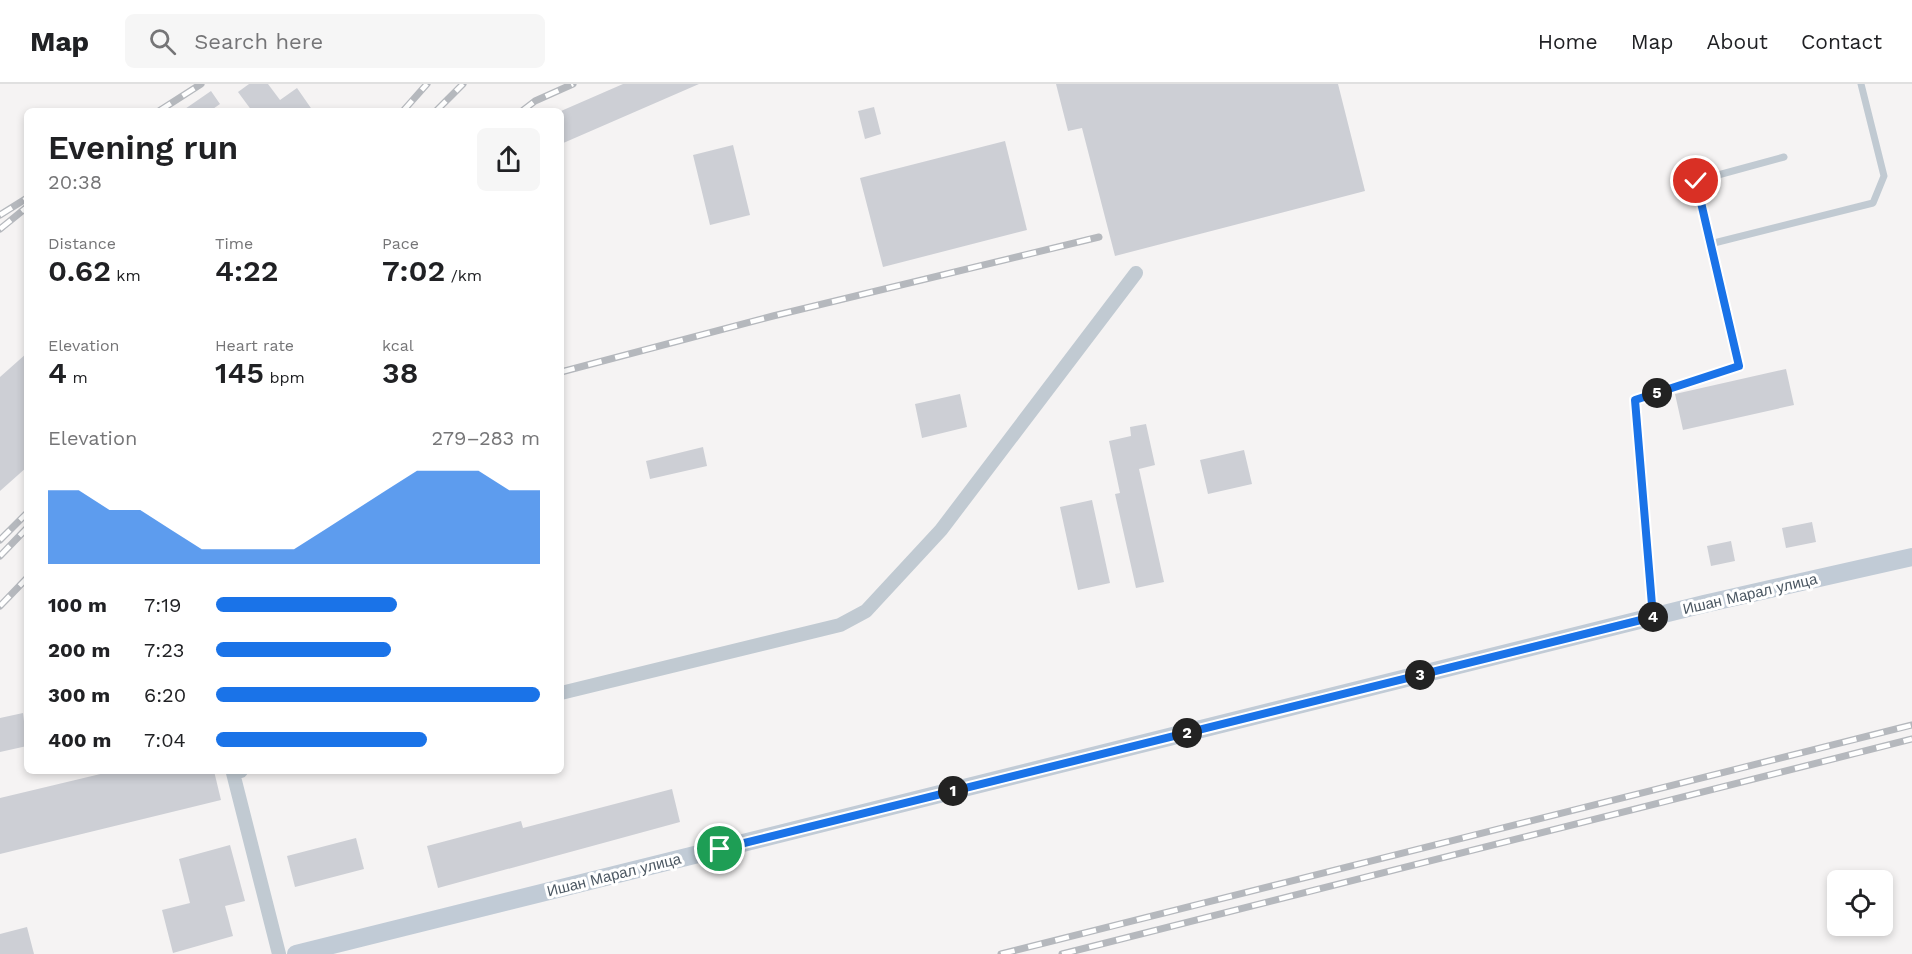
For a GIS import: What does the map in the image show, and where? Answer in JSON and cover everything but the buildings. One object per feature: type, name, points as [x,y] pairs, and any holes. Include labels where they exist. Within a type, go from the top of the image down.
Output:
[{"type":"main road","name":"Ишан Марал улица","points":[[296,954],[1653,617],[1912,557]]},
{"type":"street","points":[[564,692],[840,625],[866,611],[941,530],[1136,273]]},
{"type":"street","points":[[233,774],[279,954]]},
{"type":"lane","points":[[1710,244],[1873,203],[1884,176],[1861,84]]},
{"type":"lane","points":[[1653,617],[1635,400],[1739,366],[1696,181],[1784,157]]},
{"type":"railway","points":[[164,108],[201,84]]},
{"type":"railway","points":[[406,108],[427,84]]},
{"type":"railway","points":[[439,108],[463,84]]},
{"type":"railway","points":[[526,108],[535,101],[573,84]]},
{"type":"railway","points":[[0,215],[24,200]]},
{"type":"railway","points":[[0,229],[24,209]]},
{"type":"railway","points":[[564,371],[773,316],[1099,237]]},
{"type":"railway","points":[[0,540],[24,516]]},
{"type":"railway","points":[[0,556],[24,531]]},
{"type":"railway","points":[[0,606],[24,581]]},
{"type":"railway","points":[[1001,954],[1912,725]]},
{"type":"railway","points":[[1062,954],[1912,739]]},
{"type":"route","points":[[720,849],[1653,617],[1635,400],[1739,366],[1696,181]]}]
